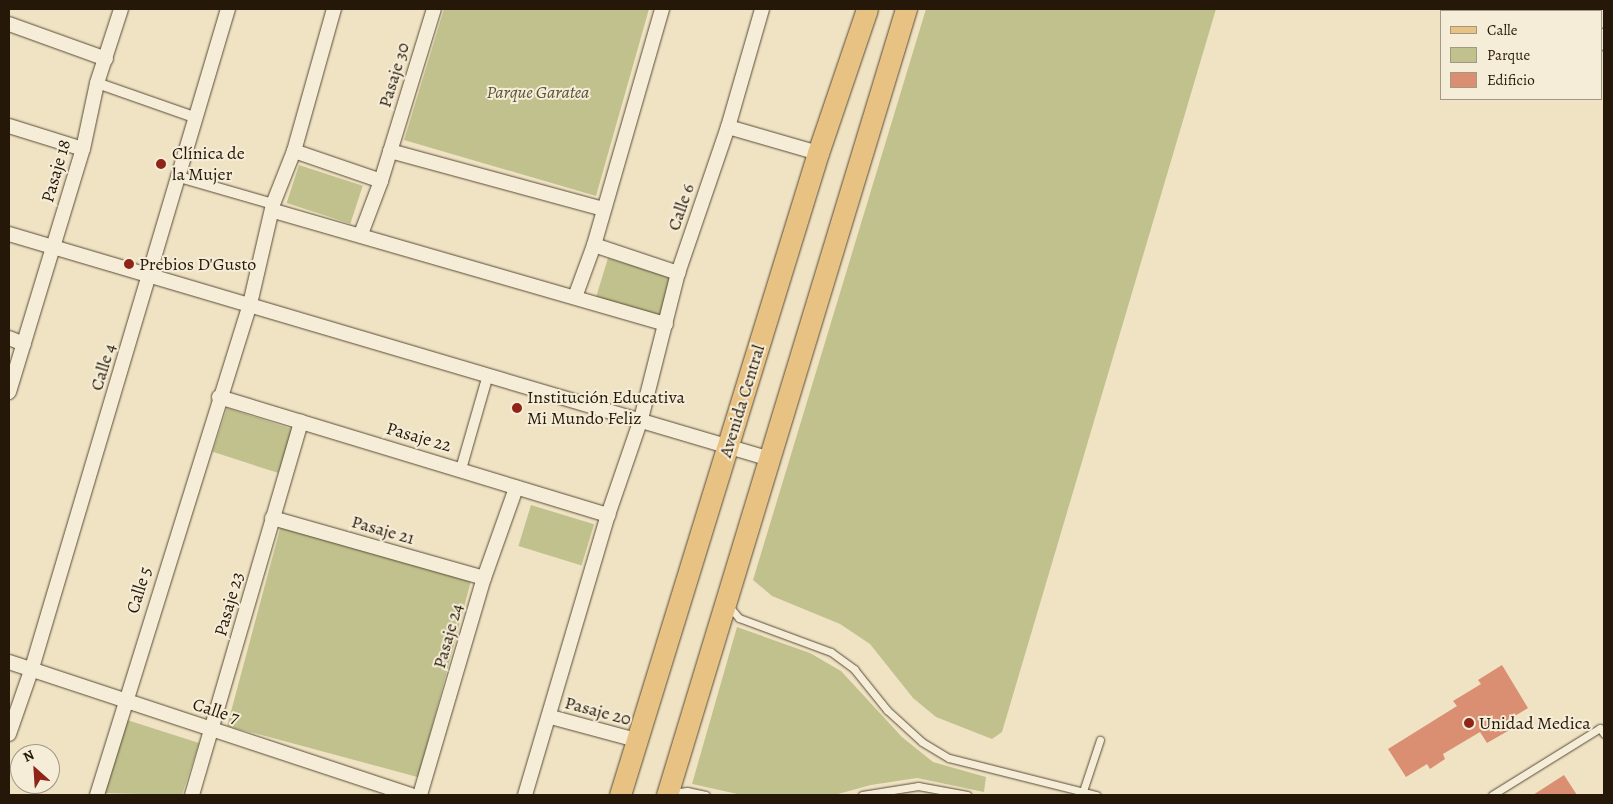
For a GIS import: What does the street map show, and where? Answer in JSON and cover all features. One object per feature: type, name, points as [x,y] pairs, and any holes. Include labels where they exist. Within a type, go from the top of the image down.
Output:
[{"type":"main road","name":"Avenida Central","points":[[620,795],[818,153],[867,9]]},
{"type":"main road","points":[[667,794],[906,9]]},
{"type":"street","name":"Pasaje 18","points":[[9,392],[83,149],[97,83],[122,9]]},
{"type":"street","name":"Calle 4","points":[[9,734],[32,668],[149,276],[176,176],[228,9]]},
{"type":"street","name":"Calle 5","points":[[99,794],[125,700],[219,397],[250,304],[273,207],[294,151],[334,9]]},
{"type":"street","name":"Pasaje 30","points":[[361,234],[381,181],[434,9]]},
{"type":"street","points":[[575,298],[594,245],[662,9]]},
{"type":"street","name":"Calle 6","points":[[525,795],[551,717],[608,515],[641,419],[678,273],[728,127],[762,9]]},
{"type":"street","points":[[9,24],[106,59]]},
{"type":"street","points":[[97,83],[194,117]]},
{"type":"street","points":[[9,126],[83,149]]},
{"type":"street","points":[[728,127],[818,153]]},
{"type":"street","points":[[294,151],[381,181]]},
{"type":"street","points":[[390,151],[603,209]]},
{"type":"street","points":[[176,176],[361,234],[666,324]]},
{"type":"street","points":[[9,234],[641,419],[770,459]]},
{"type":"street","points":[[594,245],[678,273]]},
{"type":"street","points":[[9,338],[24,344]]},
{"type":"street","points":[[461,469],[488,375]]},
{"type":"street","name":"Pasaje 22","points":[[219,397],[608,515]]},
{"type":"street","name":"Pasaje 23","points":[[192,795],[213,730],[272,518],[301,422]]},
{"type":"street","name":"Pasaje 24","points":[[420,795],[484,578],[516,488]]},
{"type":"street","name":"Pasaje 21","points":[[272,518],[484,578]]},
{"type":"street","name":"Calle 7","points":[[9,662],[32,668],[411,795]]},
{"type":"street","name":"Pasaje 20","points":[[551,717],[636,740]]},
{"type":"lane","points":[[726,603],[738,618],[831,652],[854,669],[887,710],[922,742],[949,758],[1082,794],[1096,795]]},
{"type":"lane","points":[[1492,795],[1600,728],[1604,734]]},
{"type":"lane","points":[[1082,794],[1100,740]]},
{"type":"lane","points":[[862,795],[918,786],[967,795]]},
{"type":"lane","points":[[667,794],[687,791],[706,795]]},
{"type":"green space","name":"Parque Garatea","points":[[444,9],[649,9],[596,196],[404,140]]},
{"type":"green space","points":[[926,9],[1216,9],[1002,732],[992,739],[936,717],[913,698],[870,644],[840,624],[772,596],[753,580]]},
{"type":"green space","points":[[299,165],[363,186],[350,224],[287,203]]},
{"type":"green space","points":[[608,258],[673,278],[661,317],[596,297]]},
{"type":"green space","points":[[227,408],[293,429],[278,473],[213,452]]},
{"type":"green space","points":[[531,505],[594,524],[582,565],[518,546]]},
{"type":"green space","points":[[281,525],[472,576],[418,777],[227,726]]},
{"type":"green space","points":[[737,627],[810,653],[841,671],[902,737],[933,762],[986,777],[984,792],[917,778],[871,785],[834,795],[742,795],[692,784]]},
{"type":"green space","points":[[124,719],[199,743],[182,795],[100,793]]},
{"type":"building","name":"Unidad Medica","points":[[1502,665],[1528,708],[1508,720],[1513,728],[1487,743],[1480,732],[1443,754],[1445,759],[1430,769],[1427,764],[1406,777],[1388,749],[1457,706],[1453,701],[1481,684],[1478,680]]},
{"type":"building","points":[[1564,775],[1577,795],[1533,795]]},
{"type":"place","name":"Clínica de la Mujer","points":[[161,164]]},
{"type":"place","name":"Prebios D'Gusto","points":[[129,264]]},
{"type":"place","name":"Institución Educativa Mi Mundo Feliz","points":[[517,408]]},
{"type":"place","name":"Unidad Medica","points":[[1469,723]]}]
